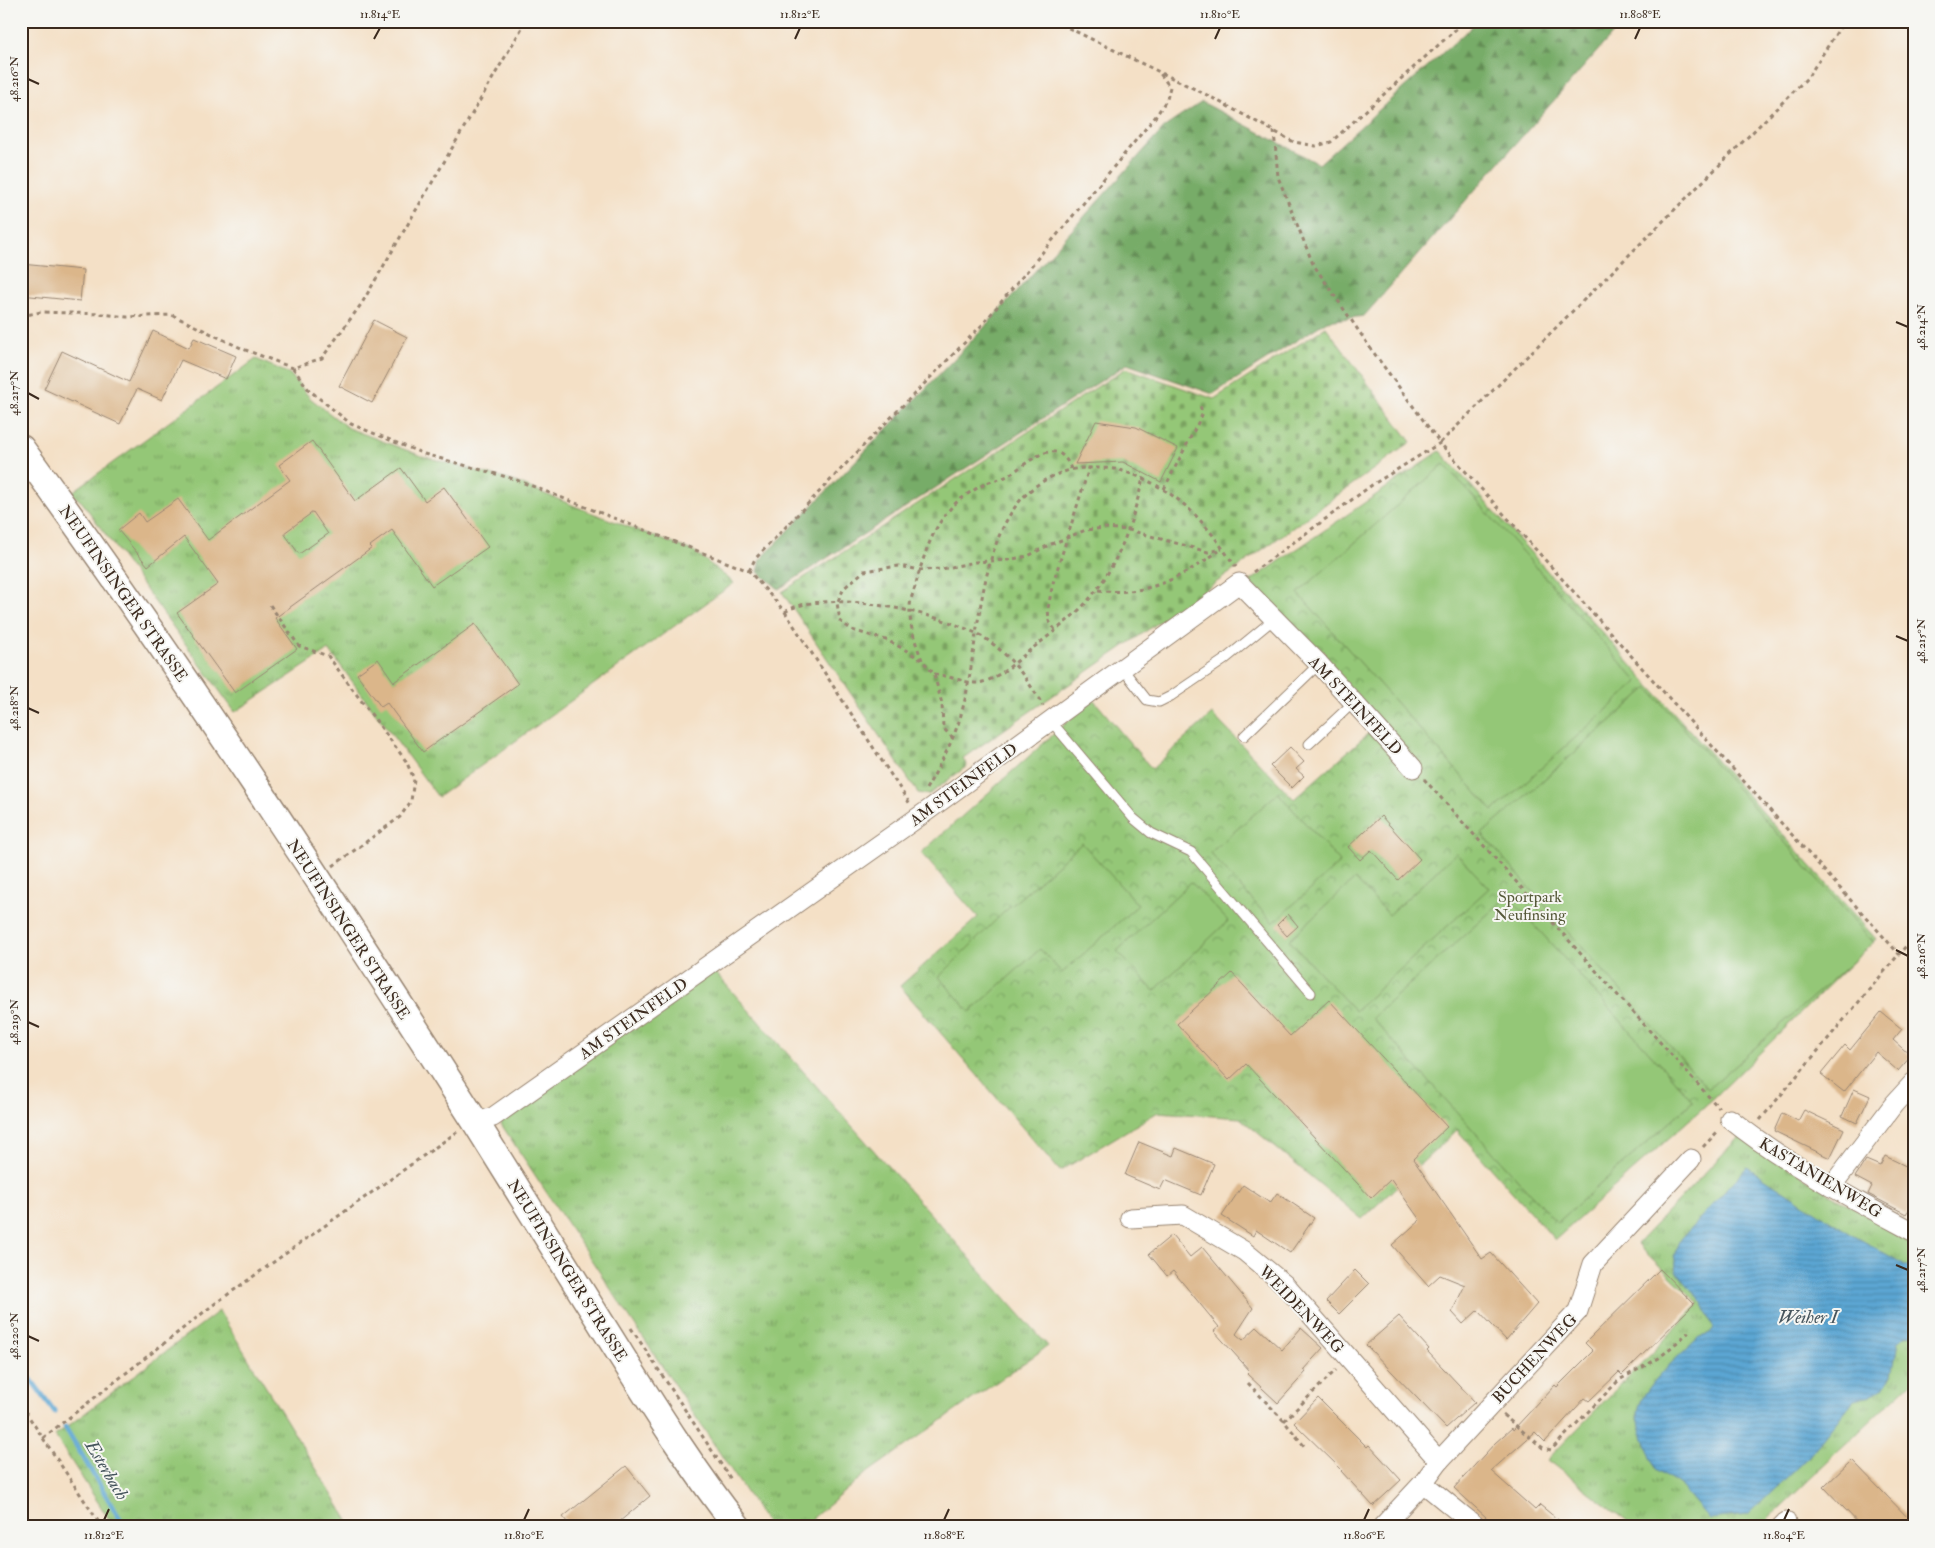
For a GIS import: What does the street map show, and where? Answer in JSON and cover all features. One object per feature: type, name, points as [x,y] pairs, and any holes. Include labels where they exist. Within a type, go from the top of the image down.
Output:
[{"type":"street","name":"NEUFINSINGER STRASSE","points":[[21,448],[214,722],[475,1123],[662,1420],[705,1486],[738,1527]]},
{"type":"street","name":"AM STEINFELD","points":[[475,1123],[493,1118],[923,814],[1239,583],[1319,664],[1414,768]]},
{"type":"street","points":[[1831,1187],[1894,1104],[1914,1082]]},
{"type":"street","name":"KASTANIENWEG","points":[[1730,1119],[1748,1134],[1831,1187],[1914,1232]]},
{"type":"street","name":"BUCHENWEG","points":[[1382,1527],[1423,1483],[1439,1461],[1578,1311],[1593,1264],[1691,1159]]},
{"type":"street","name":"WEIDENWEG","points":[[1130,1218],[1183,1215],[1244,1251],[1284,1284],[1439,1461]]},
{"type":"street","points":[[1423,1483],[1476,1527]]},
{"type":"lane","points":[[1122,668],[1147,700],[1159,702],[1224,660],[1274,619]]},
{"type":"lane","points":[[1244,736],[1319,664]]},
{"type":"lane","points":[[1309,744],[1354,702]]},
{"type":"lane","points":[[1050,720],[1133,818],[1151,833],[1191,852],[1311,993]]},
{"type":"path","points":[[293,368],[322,358],[362,303],[526,21]]},
{"type":"path","points":[[1054,21],[1205,94],[1294,142],[1316,146],[1331,142],[1465,21]]},
{"type":"path","points":[[1239,583],[1372,485],[1440,443],[1808,77],[1844,21]]},
{"type":"path","points":[[749,571],[756,559],[982,325],[1150,123],[1166,99],[1170,87],[1158,71]]},
{"type":"path","points":[[1274,131],[1278,177],[1314,264],[1371,349],[1440,443],[1899,954]]},
{"type":"path","points":[[21,316],[41,312],[102,314],[127,317],[172,315],[243,349],[293,368],[309,390],[351,424],[424,454],[514,479],[749,571],[785,612],[923,814]]},
{"type":"path","points":[[1164,489],[1202,414],[1200,403]]},
{"type":"path","points":[[922,660],[913,634],[910,601],[924,554],[945,516],[956,503],[971,491],[1005,477],[1037,456],[1047,452],[1056,452],[1067,459],[1071,469]]},
{"type":"path","points":[[923,814],[923,795],[952,738],[962,711],[977,634],[979,610],[996,545],[1007,521],[1020,500],[1039,483],[1071,469],[1089,468],[1117,469],[1144,478],[1164,489],[1206,527],[1241,574],[1239,583]]},
{"type":"path","points":[[1055,630],[1049,621],[1048,608],[1054,582],[1089,468]]},
{"type":"path","points":[[934,674],[976,684],[988,680],[1013,664],[1081,608],[1098,590],[1117,558],[1129,530],[1144,478]]},
{"type":"path","points":[[952,738],[944,728],[942,704],[934,674],[922,660],[886,640],[852,630],[840,621],[837,603],[844,588],[864,571],[898,566],[920,570],[1028,556],[1086,530],[1105,528],[1129,530],[1208,552],[1222,549]]},
{"type":"path","points":[[1098,590],[1129,592],[1155,587],[1176,578],[1222,549]]},
{"type":"path","points":[[785,612],[793,607],[811,603],[875,605],[910,611],[953,624],[985,638],[1002,652],[1041,702],[1050,720]]},
{"type":"path","points":[[270,604],[299,646],[328,656],[406,761],[414,780],[411,801],[400,817],[331,867]]},
{"type":"path","points":[[1414,768],[1730,1119],[1691,1159]]},
{"type":"path","points":[[1748,1134],[1914,937]]},
{"type":"path","points":[[43,1438],[213,1305],[453,1134],[475,1123]]},
{"type":"path","points":[[1491,1405],[1543,1448],[1551,1450],[1619,1380],[1659,1358],[1689,1332]]},
{"type":"path","points":[[1284,1421],[1349,1357]]},
{"type":"path","points":[[1248,1383],[1284,1421],[1305,1447]]},
{"type":"path","points":[[21,1405],[102,1527]]},
{"type":"green space","points":[[1478,21],[1624,21],[1364,316],[1327,321],[1213,394],[1127,364],[779,589],[758,572],[761,559],[980,332],[1166,126],[1202,102],[1319,164]]},
{"type":"green space","points":[[1326,327],[1411,442],[1237,568],[963,758],[967,766],[928,795],[918,793],[782,592],[1126,368],[1214,399]]},
{"type":"green space","points":[[256,359],[290,374],[310,398],[348,428],[422,456],[513,481],[695,552],[734,583],[438,797],[329,650],[235,712],[82,502],[71,493]]},
{"type":"green space","name":"Sportpark Neufinsing","points":[[1440,451],[1876,939],[1716,1096],[1555,1240],[1457,1130],[1362,1219],[1240,1118],[1158,1112],[1060,1171],[900,986],[978,917],[921,853],[1093,699],[1152,769],[1212,714],[1294,799],[1380,723],[1249,582]]},
{"type":"green space","points":[[1444,464],[1638,682],[1493,811],[1298,593]]},
{"type":"green space","points":[[1648,688],[1874,943],[1708,1089],[1482,834]]},
{"type":"green space","points":[[1278,793],[1340,862],[1273,923],[1210,853]]},
{"type":"green space","points":[[1082,843],[1138,905],[1062,973],[1040,949],[970,1012],[939,977],[1002,914]]},
{"type":"green space","points":[[1456,853],[1489,888],[1355,1011],[1289,940],[1355,879],[1389,915]]},
{"type":"green space","points":[[1191,882],[1228,921],[1154,991],[1117,951]]},
{"type":"green space","points":[[1508,896],[1693,1101],[1557,1223],[1372,1018]]},
{"type":"green space","points":[[713,970],[1048,1346],[864,1475],[802,1527],[769,1527],[499,1121]]},
{"type":"green space","name":"Weiher I","points":[[1740,1136],[1830,1194],[1914,1242],[1914,1379],[1760,1527],[1634,1527],[1547,1460],[1699,1304],[1637,1244]]},
{"type":"green space","points":[[219,1311],[352,1527],[114,1527],[55,1436]]},
{"type":"water","name":"Weiher I","points":[[1747,1167],[1851,1234],[1914,1270],[1914,1334],[1904,1336],[1898,1342],[1892,1376],[1886,1385],[1871,1396],[1854,1400],[1809,1456],[1748,1515],[1709,1519],[1679,1484],[1655,1469],[1642,1434],[1638,1414],[1645,1394],[1662,1372],[1699,1337],[1709,1335],[1714,1329],[1703,1304],[1677,1272],[1674,1255],[1681,1239]]},
{"type":"building","points":[[21,264],[83,270],[80,301],[21,295]]},
{"type":"building","points":[[374,320],[407,337],[372,403],[339,386]]},
{"type":"building","points":[[153,331],[189,348],[194,338],[236,356],[226,379],[181,360],[162,400],[137,389],[120,424],[44,389],[62,351],[129,382]]},
{"type":"building","points":[[1096,421],[1136,427],[1178,448],[1161,482],[1123,462],[1075,464]]},
{"type":"building","points":[[312,441],[355,501],[401,468],[425,501],[444,487],[488,547],[432,586],[392,530],[370,546],[372,548],[275,618],[297,649],[235,693],[177,613],[218,584],[184,537],[148,566],[118,530],[139,513],[145,522],[178,499],[208,540],[290,480],[279,465]],"holes":[[[313,512],[328,534],[299,554],[284,533]]]},
{"type":"building","points":[[475,624],[518,684],[423,752],[387,703],[381,707],[357,674],[378,659],[394,682]]},
{"type":"building","points":[[1290,747],[1304,762],[1296,769],[1304,776],[1292,788],[1270,766]]},
{"type":"building","points":[[1381,816],[1420,859],[1398,880],[1371,850],[1360,860],[1348,847]]},
{"type":"building","points":[[1288,914],[1298,926],[1287,936],[1277,925]]},
{"type":"building","points":[[1232,973],[1290,1036],[1329,1000],[1447,1127],[1413,1159],[1482,1259],[1491,1253],[1537,1304],[1506,1340],[1478,1310],[1463,1324],[1452,1312],[1465,1285],[1440,1275],[1428,1286],[1392,1245],[1420,1220],[1391,1179],[1371,1198],[1246,1064],[1229,1080],[1177,1024]]},
{"type":"building","points":[[1881,1012],[1902,1029],[1893,1040],[1911,1056],[1898,1071],[1876,1052],[1844,1092],[1821,1074],[1845,1045],[1850,1050]]},
{"type":"building","points":[[1854,1089],[1870,1096],[1857,1123],[1842,1116]]},
{"type":"building","points":[[1804,1110],[1844,1129],[1830,1158],[1774,1131],[1782,1113],[1798,1121]]},
{"type":"building","points":[[1139,1142],[1173,1156],[1176,1148],[1214,1164],[1201,1195],[1165,1180],[1160,1190],[1125,1175]]},
{"type":"building","points":[[1885,1156],[1914,1170],[1914,1210],[1910,1208],[1906,1214],[1868,1194],[1872,1186],[1855,1177],[1866,1160],[1880,1166]]},
{"type":"building","points":[[1243,1185],[1270,1203],[1277,1193],[1314,1218],[1290,1253],[1256,1230],[1253,1236],[1222,1216]]},
{"type":"building","points":[[1172,1235],[1190,1257],[1202,1247],[1253,1308],[1236,1334],[1243,1340],[1257,1327],[1282,1350],[1301,1328],[1323,1348],[1303,1370],[1306,1372],[1278,1403],[1247,1374],[1250,1371],[1214,1331],[1219,1327],[1173,1271],[1167,1276],[1149,1254]]},
{"type":"building","points":[[1660,1269],[1694,1304],[1622,1375],[1619,1372],[1589,1401],[1585,1398],[1545,1442],[1535,1432],[1491,1471],[1535,1510],[1540,1505],[1567,1527],[1497,1527],[1454,1488],[1495,1443],[1512,1428],[1513,1430],[1555,1385],[1557,1387],[1593,1351],[1585,1343]]},
{"type":"building","points":[[1355,1270],[1369,1284],[1339,1314],[1326,1301]]},
{"type":"building","points":[[1399,1316],[1429,1349],[1427,1351],[1475,1402],[1446,1428],[1366,1345]]},
{"type":"building","points":[[1318,1398],[1367,1447],[1369,1445],[1401,1480],[1373,1506],[1342,1470],[1294,1423]]},
{"type":"building","points":[[1852,1460],[1914,1524],[1914,1527],[1862,1527],[1824,1487]]},
{"type":"building","points":[[626,1466],[650,1496],[613,1527],[571,1527],[563,1517]]},
{"type":"waterway","name":"Esterbach","points":[[21,1366],[55,1412]]},
{"type":"waterway","name":"Esterbach","points":[[65,1427],[125,1527]]}]
